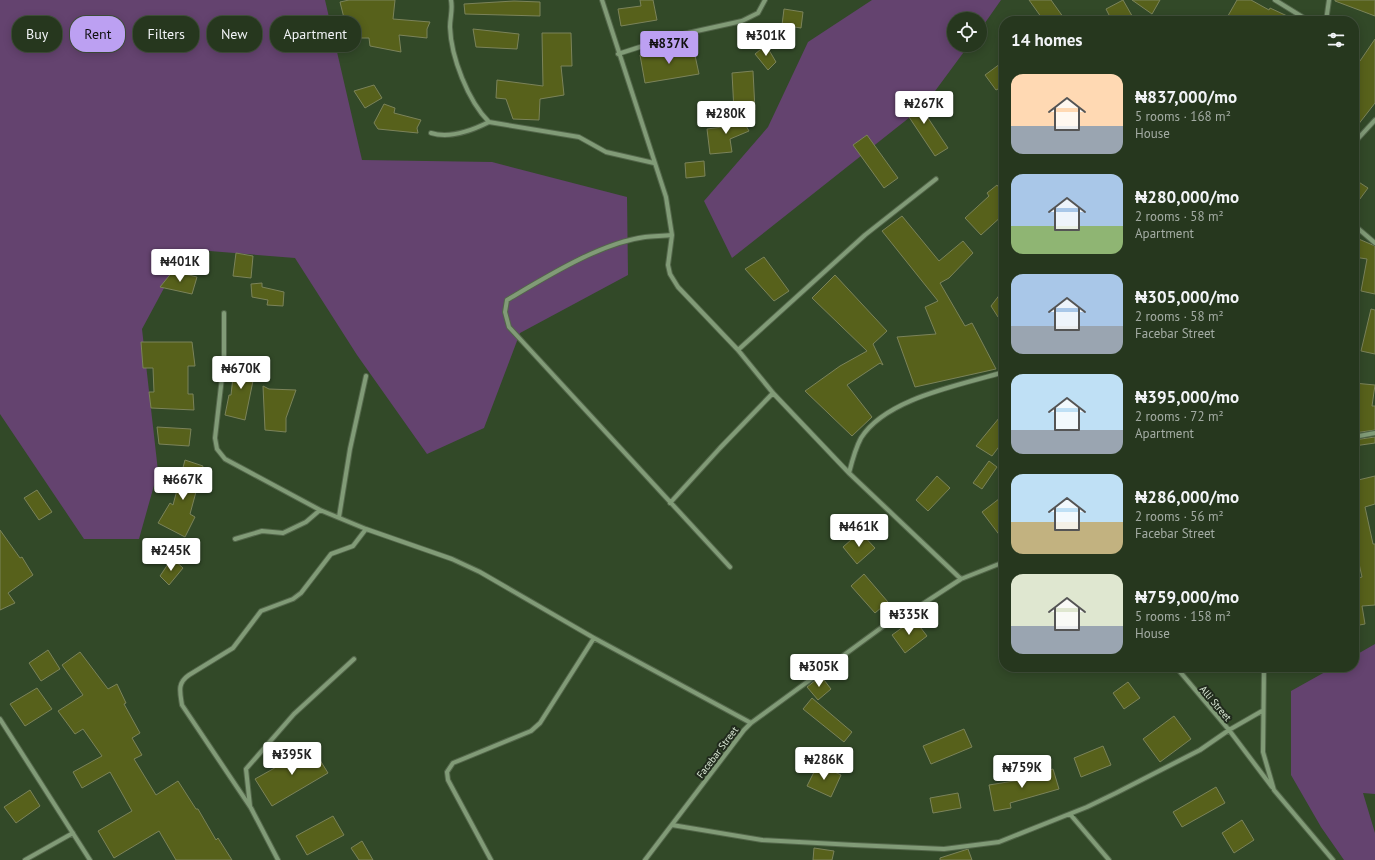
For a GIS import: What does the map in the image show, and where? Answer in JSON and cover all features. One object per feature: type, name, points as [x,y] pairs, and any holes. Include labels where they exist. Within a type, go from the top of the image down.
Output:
[{"type":"street","points":[[451,0],[453,8],[450,26],[452,45],[460,73],[480,114],[489,122],[579,137],[606,152],[654,163]]},
{"type":"street","points":[[602,0],[618,54],[666,197],[672,235],[668,265],[670,274],[678,287],[738,350],[773,393],[849,473],[961,578]]},
{"type":"street","points":[[618,54],[674,36],[742,21],[758,13],[765,0]]},
{"type":"street","points":[[1275,0],[1301,16]]},
{"type":"street","points":[[1327,16],[1329,0]]},
{"type":"street","points":[[1359,138],[1375,120]]},
{"type":"street","points":[[431,133],[441,136],[450,135],[477,128],[489,122]]},
{"type":"street","points":[[738,350],[865,235],[936,180]]},
{"type":"street","points":[[1359,230],[1375,243]]},
{"type":"street","points":[[672,235],[645,237],[627,241],[595,253],[548,276],[507,300],[505,312],[509,327],[730,567]]},
{"type":"street","points":[[224,313],[224,360],[215,438],[217,449],[225,459],[320,510],[366,529],[452,559],[480,572],[594,638],[751,723]]},
{"type":"street","points":[[849,473],[856,448],[862,437],[868,429],[896,407],[944,389],[999,373]]},
{"type":"street","points":[[339,517],[350,449],[366,376]]},
{"type":"street","points":[[670,503],[773,393]]},
{"type":"street","points":[[1359,436],[1375,433]]},
{"type":"street","points":[[235,539],[262,531],[283,533],[306,522],[320,510]]},
{"type":"street","points":[[278,860],[251,808],[182,705],[179,686],[182,679],[189,674],[233,648],[261,611],[293,599],[301,593],[331,554],[353,546],[366,529]]},
{"type":"street","name":"Facebar Street","points":[[645,860],[744,730],[751,723],[885,625],[918,607],[961,578],[999,564]]},
{"type":"street","points":[[491,860],[448,780],[447,772],[453,763],[531,731],[540,723],[594,638]]},
{"type":"street","points":[[251,808],[246,769],[294,714],[354,659]]},
{"type":"street","name":"Alli Street","points":[[1180,672],[1229,730],[1274,790],[1333,860]]},
{"type":"street","points":[[1264,672],[1262,711],[1263,752],[1274,790]]},
{"type":"street","points":[[672,825],[762,840],[944,849],[999,842],[1070,814],[1116,793],[1200,750],[1229,730],[1262,711]]},
{"type":"street","points":[[0,719],[90,860]]},
{"type":"street","points":[[1070,814],[1109,860]]},
{"type":"street","points":[[25,860],[73,833]]},
{"type":"shaded area","points":[[0,0],[325,0],[329,16],[270,16],[270,52],[337,52],[362,160],[492,162],[627,197],[628,275],[520,333],[484,428],[427,454],[357,355],[295,258],[185,249],[142,329],[158,471],[139,539],[84,539],[0,414]]},
{"type":"shaded area","points":[[872,0],[1001,0],[987,20],[987,12],[947,12],[947,52],[964,52],[924,106],[732,258],[704,201],[768,127],[808,42]]},
{"type":"shaded area","points":[[1375,644],[1375,794],[1363,793],[1375,833],[1375,860],[1344,860],[1321,827],[1291,775],[1291,691],[1325,672],[1359,672],[1359,653]]},
{"type":"building","points":[[349,0],[395,0],[393,19],[430,22],[427,29],[427,38],[399,35],[401,52],[370,46],[369,38],[361,38],[361,16],[344,16],[340,2]]},
{"type":"building","points":[[640,0],[653,0],[657,20],[621,26],[618,9],[641,6]]},
{"type":"building","points":[[1029,0],[1051,0],[1062,16],[1040,16]]},
{"type":"building","points":[[1123,0],[1132,16],[1110,16],[1106,9]]},
{"type":"building","points":[[1132,0],[1160,0],[1152,14]]},
{"type":"building","points":[[1237,0],[1251,0],[1269,10],[1270,8],[1287,16],[1228,16]]},
{"type":"building","points":[[1375,0],[1375,16],[1335,1]]},
{"type":"building","points":[[514,1],[540,2],[540,16],[465,14],[464,4]]},
{"type":"building","points":[[784,9],[803,12],[801,28],[782,25]]},
{"type":"building","points":[[473,29],[519,34],[517,49],[476,47]]},
{"type":"building","points":[[542,33],[571,33],[572,66],[561,66],[564,95],[540,99],[539,120],[513,119],[506,99],[496,98],[497,80],[543,86]]},
{"type":"building","points":[[1375,39],[1375,103],[1359,124],[1359,60]]},
{"type":"building","points":[[766,45],[776,62],[768,70],[755,54]]},
{"type":"building","points":[[693,46],[699,74],[645,83],[640,55]]},
{"type":"building","points":[[999,65],[999,90],[996,90],[985,75]]},
{"type":"building","points":[[753,71],[755,110],[734,111],[732,73]]},
{"type":"building","points":[[374,85],[382,98],[365,108],[354,91]]},
{"type":"building","points":[[912,94],[948,148],[935,156],[899,102]]},
{"type":"building","points":[[384,104],[395,108],[394,113],[421,120],[417,128],[418,133],[378,129],[374,123]]},
{"type":"building","points":[[739,113],[749,131],[730,139],[732,152],[710,154],[707,129],[730,126],[727,117]]},
{"type":"building","points":[[867,135],[898,178],[884,188],[853,145]]},
{"type":"building","points":[[704,161],[705,176],[686,178],[685,163]]},
{"type":"building","points":[[1359,182],[1368,188],[1359,200]]},
{"type":"building","points":[[997,185],[999,188],[999,219],[981,235],[965,218],[989,196],[987,193]]},
{"type":"building","points":[[902,216],[939,261],[963,241],[973,253],[949,278],[940,283],[965,326],[972,323],[996,369],[915,387],[897,337],[936,334],[925,307],[938,301],[882,231]]},
{"type":"building","points":[[1359,239],[1375,246],[1375,294],[1361,291],[1367,259],[1359,258]]},
{"type":"building","points":[[236,253],[253,256],[251,278],[233,276]]},
{"type":"building","points":[[764,257],[789,291],[774,301],[745,269]]},
{"type":"building","points":[[173,271],[197,277],[192,294],[160,287]]},
{"type":"building","points":[[835,275],[887,331],[873,344],[883,365],[880,363],[847,385],[872,417],[852,436],[805,391],[840,366],[867,351],[812,298]]},
{"type":"building","points":[[262,283],[262,287],[284,292],[283,306],[267,305],[268,300],[252,297],[251,284]]},
{"type":"building","points":[[999,296],[998,317],[991,306]]},
{"type":"building","points":[[1371,309],[1375,310],[1375,354],[1361,351]]},
{"type":"building","points":[[141,342],[192,342],[195,366],[188,366],[188,394],[193,394],[194,410],[151,408],[149,392],[154,392],[153,368],[143,368]]},
{"type":"building","points":[[235,359],[256,366],[245,420],[225,415],[229,395],[231,395]]},
{"type":"building","points":[[1359,383],[1375,385],[1372,406],[1375,406],[1375,430],[1359,432]]},
{"type":"building","points":[[263,386],[269,389],[296,390],[286,418],[286,432],[265,430]]},
{"type":"building","points":[[999,418],[999,447],[992,456],[976,446]]},
{"type":"building","points":[[157,427],[191,429],[189,446],[159,444]]},
{"type":"building","points":[[1375,437],[1375,443],[1359,445],[1359,439]]},
{"type":"building","points":[[185,460],[203,466],[190,514],[195,517],[185,537],[158,523],[170,503],[173,505]]},
{"type":"building","points":[[989,461],[997,467],[982,489],[973,483]]},
{"type":"building","points":[[937,476],[950,488],[928,511],[916,500]]},
{"type":"building","points":[[1375,476],[1375,504],[1365,507],[1373,544],[1375,544],[1375,605],[1362,606],[1365,624],[1359,625],[1359,578],[1362,577],[1359,564],[1359,480]]},
{"type":"building","points":[[37,490],[52,512],[39,520],[24,498]]},
{"type":"building","points":[[999,499],[999,534],[982,512]]},
{"type":"building","points":[[0,530],[20,558],[22,557],[33,575],[8,593],[15,603],[0,610]]},
{"type":"building","points":[[860,532],[875,548],[857,564],[843,547]]},
{"type":"building","points":[[172,558],[183,568],[169,585],[160,576]]},
{"type":"building","points":[[864,574],[888,602],[875,613],[851,586]]},
{"type":"building","points":[[914,619],[927,636],[905,653],[892,635]]},
{"type":"building","points":[[48,650],[60,669],[41,681],[29,663]]},
{"type":"building","points":[[80,652],[108,689],[117,684],[126,703],[124,704],[140,733],[132,738],[142,755],[134,759],[156,795],[178,781],[196,809],[198,809],[216,840],[218,838],[232,860],[176,860],[159,831],[114,858],[98,831],[132,811],[110,772],[82,788],[73,772],[102,756],[83,729],[75,734],[58,711],[83,695],[62,665]]},
{"type":"building","points":[[821,676],[831,689],[818,700],[807,687]]},
{"type":"building","points":[[1128,682],[1140,698],[1124,709],[1113,693]]},
{"type":"building","points":[[37,688],[52,709],[25,726],[10,704]]},
{"type":"building","points":[[812,698],[852,732],[844,742],[803,709]]},
{"type":"building","points":[[1174,716],[1191,739],[1160,762],[1143,739]]},
{"type":"building","points":[[964,729],[972,747],[931,764],[923,746]]},
{"type":"building","points":[[1103,746],[1111,765],[1081,777],[1074,758]]},
{"type":"building","points":[[312,747],[328,773],[272,806],[255,779]]},
{"type":"building","points":[[818,764],[841,775],[831,797],[807,786]]},
{"type":"building","points":[[1053,769],[1059,789],[1010,803],[1011,808],[994,811],[989,785],[1020,780]]},
{"type":"building","points":[[1216,787],[1225,803],[1182,827],[1173,812]]},
{"type":"building","points":[[30,790],[40,806],[16,823],[4,807]]},
{"type":"building","points":[[958,793],[961,808],[933,813],[930,798]]},
{"type":"building","points":[[333,816],[344,835],[307,855],[296,836]]},
{"type":"building","points":[[1242,820],[1254,840],[1234,853],[1222,833]]},
{"type":"building","points":[[362,841],[373,860],[359,860],[351,848]]},
{"type":"building","points":[[814,848],[834,851],[832,860],[813,860]]},
{"type":"building","points":[[968,849],[972,860],[940,860],[940,858]]}]
